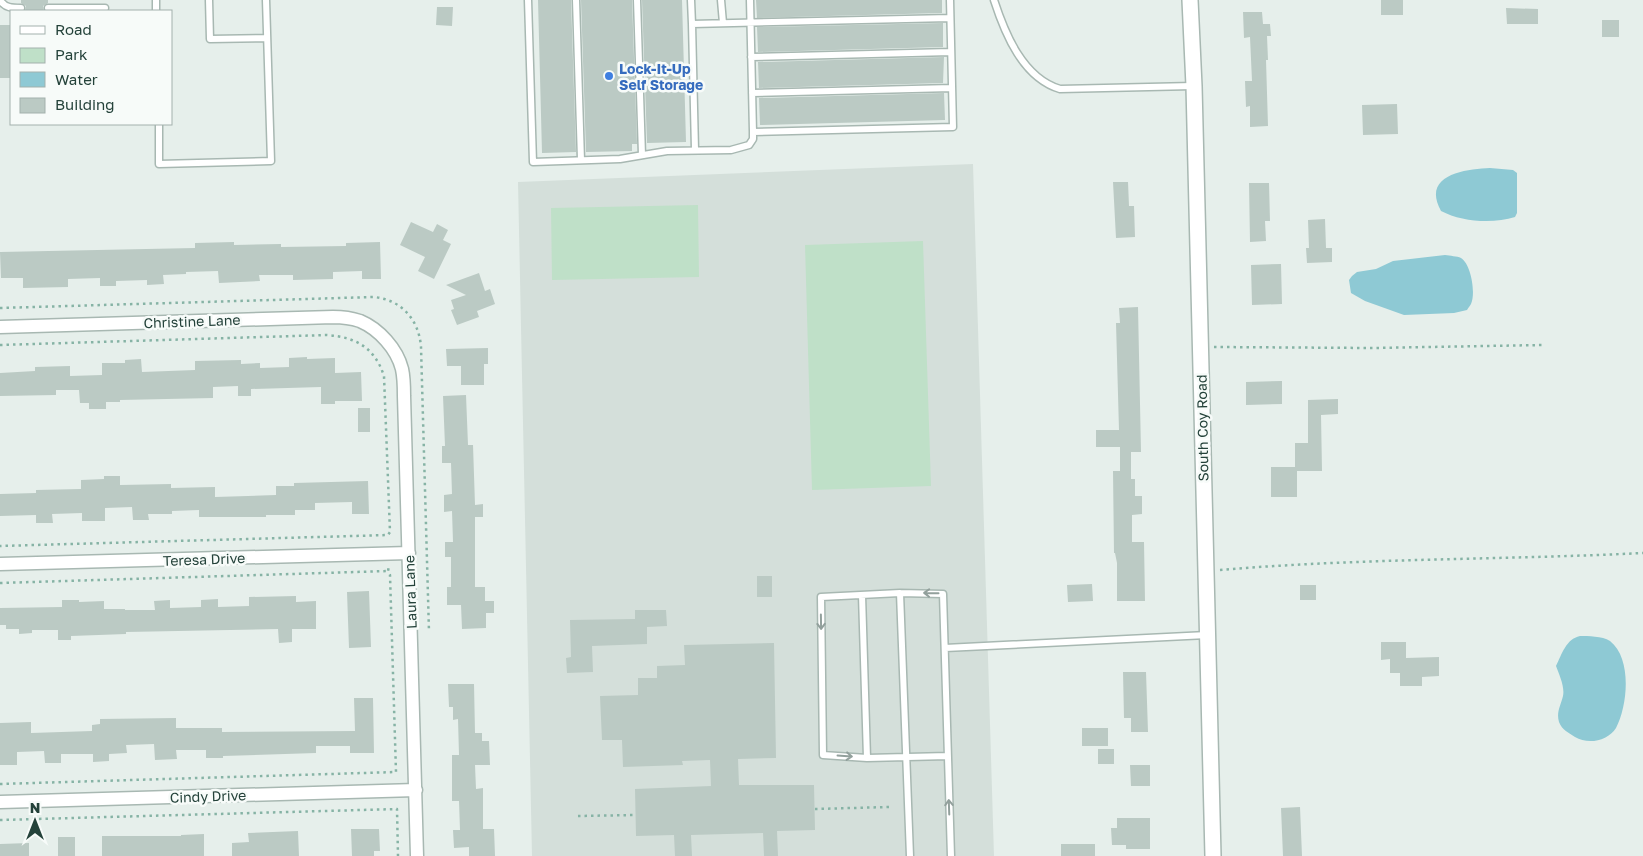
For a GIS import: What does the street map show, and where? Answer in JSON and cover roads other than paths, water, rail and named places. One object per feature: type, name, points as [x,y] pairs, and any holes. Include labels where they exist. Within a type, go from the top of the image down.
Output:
[{"type":"street","name":"South Coy Road","points":[[1190,0],[1194,86],[1213,856]]},
{"type":"street","name":"Christine Lane","points":[[0,327],[333,317],[348,318],[361,322],[379,335]]},
{"type":"street","name":"Laura Lane","points":[[379,335],[393,350],[402,370],[417,856]]},
{"type":"street","name":"Teresa Drive","points":[[0,564],[408,553]]},
{"type":"street","name":"Cindy Drive","points":[[0,802],[416,790]]},
{"type":"lane","points":[[0,0],[4,5],[12,8],[21,8]]},
{"type":"lane","points":[[48,8],[105,9],[105,0]]},
{"type":"lane","points":[[209,0],[210,39],[267,38]]},
{"type":"lane","points":[[159,125],[159,164],[271,161],[266,0]]},
{"type":"lane","points":[[528,0],[533,162],[620,159],[667,151],[731,150],[748,145],[753,139],[750,0]]},
{"type":"lane","points":[[576,0],[581,160]]},
{"type":"lane","points":[[637,0],[642,155]]},
{"type":"lane","points":[[691,0],[695,150]]},
{"type":"lane","points":[[721,0],[723,23]]},
{"type":"lane","points":[[753,132],[953,127],[950,0]]},
{"type":"lane","points":[[994,0],[999,16],[1017,53],[1034,74],[1047,85],[1060,89],[1194,86]]},
{"type":"lane","points":[[692,24],[950,18]]},
{"type":"lane","points":[[751,57],[951,52]]},
{"type":"lane","points":[[752,93],[952,88]]},
{"type":"lane","points":[[900,593],[910,856]]},
{"type":"lane","points":[[948,756],[867,758],[823,755],[821,597],[900,593],[943,594],[945,648],[951,856]]},
{"type":"lane","points":[[862,595],[867,758]]},
{"type":"lane","points":[[945,648],[1208,635]]},
{"type":"water","points":[[1490,168],[1513,170],[1517,173],[1517,213],[1515,217],[1497,221],[1478,221],[1458,218],[1441,211],[1436,199],[1437,189],[1441,182],[1449,176],[1458,173]]},
{"type":"water","points":[[1445,255],[1461,258],[1465,261],[1470,272],[1473,293],[1471,304],[1467,310],[1454,313],[1404,315],[1365,301],[1351,293],[1349,280],[1357,272],[1376,269],[1393,261]]},
{"type":"water","points":[[1580,636],[1599,637],[1610,641],[1617,649],[1625,670],[1625,695],[1616,728],[1603,739],[1592,741],[1580,739],[1566,731],[1558,718],[1563,689],[1556,666],[1571,640]]},
{"type":"place","name":"Lock-It-Up Self Storage","points":[[609,76]]}]
